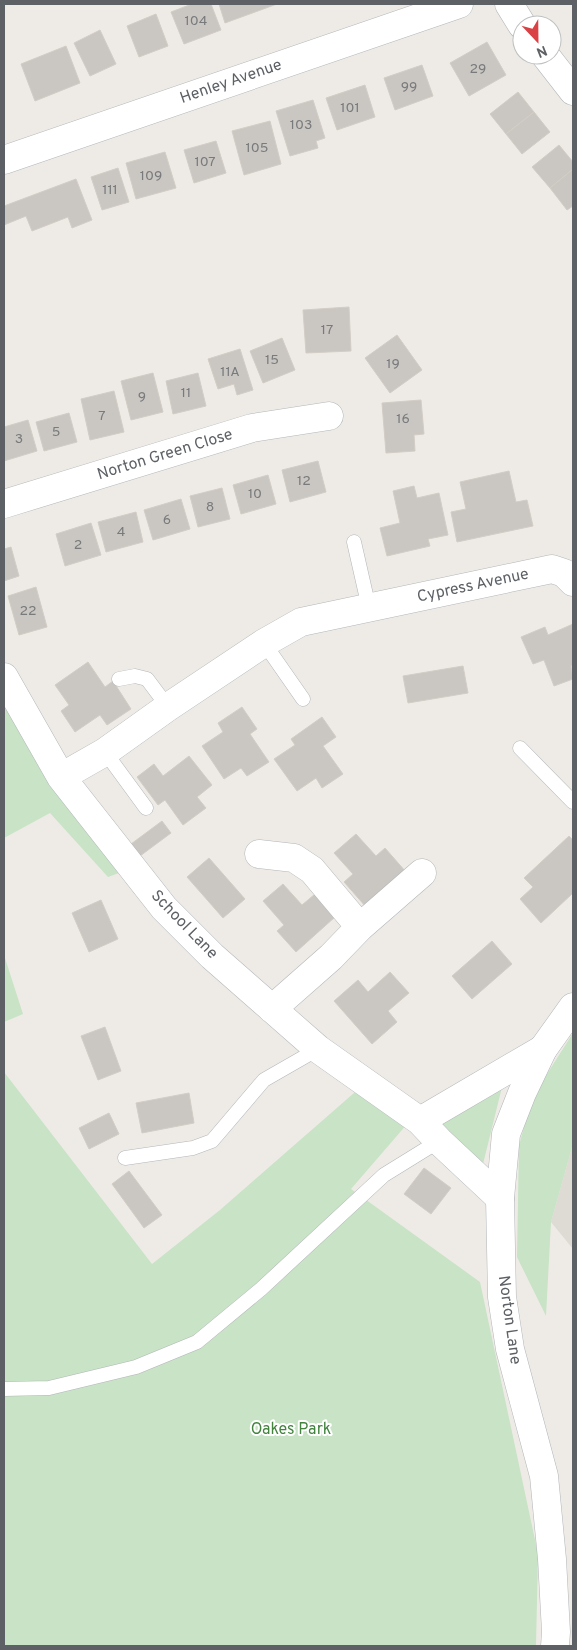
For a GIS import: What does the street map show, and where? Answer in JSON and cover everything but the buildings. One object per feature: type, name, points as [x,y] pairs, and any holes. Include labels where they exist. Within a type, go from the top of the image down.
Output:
[{"type":"street","name":"Henley Avenue","points":[[4,160],[459,4]]},
{"type":"street","points":[[509,4],[516,15]]},
{"type":"street","points":[[553,65],[573,91]]},
{"type":"street","name":"Norton Green Close","points":[[4,504],[252,428],[329,416]]},
{"type":"street","name":"Cypress Avenue","points":[[61,777],[105,752],[264,642],[302,622],[552,570],[564,573],[573,582]]},
{"type":"street","name":"School Lane","points":[[4,677],[61,777],[164,908],[212,956],[318,1049],[420,1121],[500,1198]]},
{"type":"street","points":[[259,854],[294,858],[312,870],[360,927]]},
{"type":"street","points":[[272,1008],[331,957],[360,927],[422,873]]},
{"type":"street","name":"Norton Lane","points":[[555,1646],[552,1559],[544,1476],[509,1340],[502,1297],[500,1198],[506,1134],[543,1049],[573,1007]]},
{"type":"street","points":[[420,1121],[543,1049]]},
{"type":"lane","points":[[354,542],[369,608]]},
{"type":"lane","points":[[264,642],[303,699]]},
{"type":"lane","points":[[119,679],[135,676],[148,679],[168,707]]},
{"type":"lane","points":[[520,748],[573,802]]},
{"type":"lane","points":[[105,752],[146,808]]},
{"type":"lane","points":[[125,1158],[193,1148],[212,1141],[264,1080],[318,1049]]},
{"type":"lane","points":[[4,1389],[49,1388],[136,1367],[196,1342],[261,1289],[384,1175],[439,1141]]},
{"type":"shaded area","points":[[573,1144],[573,1249],[551,1222]]},
{"type":"green space","points":[[4,700],[127,870],[108,877],[50,813],[4,838]]},
{"type":"green space","points":[[4,955],[23,1014],[4,1022]]},
{"type":"green space","points":[[573,1033],[573,1144],[551,1222],[546,1316],[517,1257],[519,1145],[533,1096]]},
{"type":"green space","name":"Oakes Park","points":[[4,1072],[152,1264],[220,1210],[362,1086],[408,1123],[351,1189],[480,1282],[538,1554],[536,1646],[4,1646]]},
{"type":"green space","points":[[503,1083],[483,1164],[435,1124]]}]
